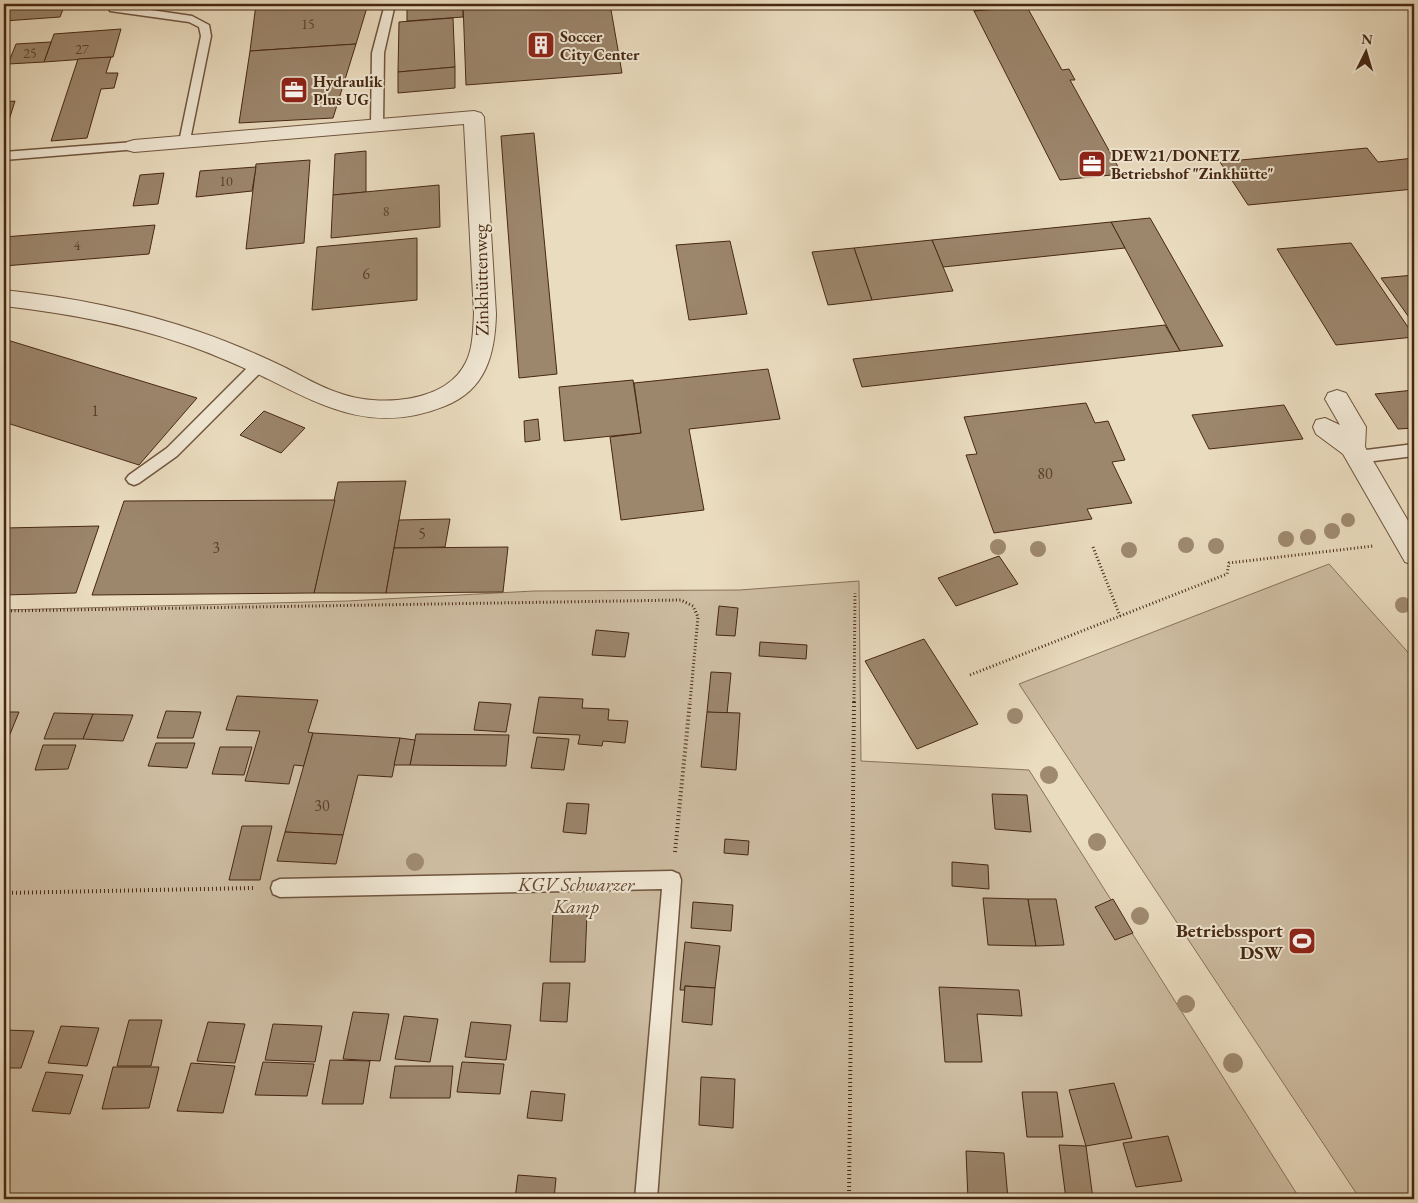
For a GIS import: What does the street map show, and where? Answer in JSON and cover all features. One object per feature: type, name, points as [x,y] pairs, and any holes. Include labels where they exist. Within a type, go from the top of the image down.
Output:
[{"type":"street","name":"Zinkhüttenweg","points":[[4,298],[70,306],[144,324],[218,347],[336,402],[374,410],[406,409],[440,399],[470,375],[480,356],[484,338],[485,314],[474,117],[134,146]]},
{"type":"street","points":[[1337,400],[1354,428],[1355,452]]},
{"type":"street","points":[[1325,427],[1355,452],[1412,544]]},
{"type":"lane","points":[[115,4],[114,9],[192,19],[204,25],[206,36],[185,142]]},
{"type":"lane","points":[[377,125],[378,53],[390,4]]},
{"type":"lane","points":[[4,156],[134,146]]},
{"type":"lane","points":[[134,480],[172,452],[258,366]]},
{"type":"lane","points":[[1355,452],[1414,450]]},
{"type":"lane","points":[[280,888],[672,880],[646,1199]]},
{"type":"path","points":[[970,675],[1227,574],[1229,563],[1412,544]]},
{"type":"path","points":[[1093,547],[1120,616]]},
{"type":"path","points":[[849,1199],[855,593]]},
{"type":"path","points":[[4,611],[682,600],[691,603],[697,609],[698,617],[672,880]]},
{"type":"path","points":[[4,893],[280,888]]},
{"type":"green space","name":"Betriebssport DSW","points":[[1329,564],[1414,659],[1414,1199],[1360,1199],[1019,684]]},
{"type":"green space","name":"KGV Schwarzer Kamp","points":[[859,581],[861,761],[1029,770],[1300,1199],[4,1199],[4,610],[347,601],[534,591],[740,590]]},
{"type":"building","points":[[4,4],[65,4],[60,17],[4,21]]},
{"type":"building","points":[[135,4],[182,4],[134,7]]},
{"type":"building","points":[[256,4],[368,4],[356,44],[250,51]]},
{"type":"building","points":[[407,4],[463,4],[463,17],[407,21]]},
{"type":"building","name":"Soccer City Center","points":[[463,4],[610,4],[622,73],[466,85]]},
{"type":"building","points":[[971,4],[1026,4],[1027,7],[974,11]]},
{"type":"building","points":[[1027,7],[1062,70],[1069,69],[1075,80],[1070,80],[1122,174],[1060,180],[974,11]]},
{"type":"building","points":[[453,18],[455,67],[398,72],[399,22]]},
{"type":"building","points":[[121,29],[113,57],[44,62],[54,34]]},
{"type":"building","points":[[51,42],[44,62],[8,64],[16,44]]},
{"type":"building","points":[[356,44],[333,118],[239,123],[250,51]]},
{"type":"building","points":[[111,57],[106,73],[118,73],[114,88],[101,89],[87,138],[51,141],[78,59]]},
{"type":"building","points":[[455,67],[455,88],[398,93],[398,72]]},
{"type":"building","points":[[15,101],[4,136],[4,102]]},
{"type":"building","points":[[534,133],[557,374],[519,378],[501,136]]},
{"type":"building","points":[[1367,148],[1378,162],[1414,158],[1414,189],[1248,205],[1220,162]]},
{"type":"building","points":[[366,151],[366,192],[333,195],[335,154]]},
{"type":"building","points":[[310,160],[304,243],[246,249],[256,164]]},
{"type":"building","points":[[256,167],[252,191],[196,197],[200,171]]},
{"type":"building","points":[[164,173],[158,204],[133,206],[140,175]]},
{"type":"building","points":[[439,185],[440,227],[331,238],[333,195]]},
{"type":"building","points":[[1150,218],[1223,346],[1180,351],[1111,222]]},
{"type":"building","points":[[1111,222],[1125,248],[943,267],[932,240]]},
{"type":"building","points":[[155,225],[149,254],[4,266],[4,237]]},
{"type":"building","points":[[417,238],[417,300],[312,310],[317,247]]},
{"type":"building","points":[[932,240],[953,291],[872,300],[854,248]]},
{"type":"building","points":[[730,241],[747,314],[689,320],[676,245]]},
{"type":"building","points":[[1351,243],[1414,337],[1336,345],[1277,249]]},
{"type":"building","points":[[854,248],[872,300],[828,305],[812,252]]},
{"type":"building","points":[[1414,275],[1414,323],[1413,323],[1381,278]]},
{"type":"building","points":[[1165,325],[1180,351],[862,387],[853,359]]},
{"type":"building","points":[[4,339],[197,398],[139,465],[4,422]]},
{"type":"building","points":[[768,369],[780,419],[689,429],[704,510],[621,520],[610,437],[641,433],[634,383]]},
{"type":"building","points":[[633,380],[641,433],[564,441],[559,387]]},
{"type":"building","points":[[1414,390],[1414,428],[1398,429],[1375,394]]},
{"type":"building","points":[[1086,403],[1095,423],[1108,421],[1125,460],[1112,462],[1132,503],[1087,509],[1092,519],[994,533],[966,455],[977,454],[964,417]]},
{"type":"building","points":[[1284,405],[1303,439],[1209,449],[1192,415]]},
{"type":"building","points":[[264,411],[305,428],[281,453],[240,435]]},
{"type":"building","points":[[538,419],[540,440],[525,442],[524,421]]},
{"type":"building","points":[[406,481],[386,593],[314,593],[338,482]]},
{"type":"building","points":[[335,500],[314,593],[92,595],[124,501]]},
{"type":"building","points":[[450,519],[445,547],[394,548],[399,520]]},
{"type":"building","points":[[99,526],[76,593],[4,595],[4,528]]},
{"type":"building","points":[[508,547],[503,592],[386,593],[394,548]]},
{"type":"building","points":[[999,556],[1018,584],[956,606],[938,578]]},
{"type":"building","points":[[719,606],[738,608],[735,636],[716,635]]},
{"type":"building","points":[[596,630],[629,633],[625,657],[592,655]]},
{"type":"building","points":[[924,639],[978,724],[917,749],[865,661]]},
{"type":"building","points":[[760,642],[807,645],[806,659],[759,656]]},
{"type":"building","points":[[711,672],[731,673],[727,714],[707,712]]},
{"type":"building","points":[[237,696],[318,700],[308,732],[313,733],[304,766],[294,765],[289,784],[245,781],[260,731],[226,730]]},
{"type":"building","points":[[539,697],[583,699],[582,708],[609,709],[608,720],[628,721],[625,743],[603,741],[602,746],[578,744],[580,735],[533,733]]},
{"type":"building","points":[[479,702],[511,704],[506,732],[474,730]]},
{"type":"building","points":[[166,711],[201,712],[193,738],[157,738]]},
{"type":"building","points":[[4,712],[19,712],[8,739],[4,739]]},
{"type":"building","points":[[707,712],[740,713],[736,770],[701,767]]},
{"type":"building","points":[[54,713],[93,714],[83,739],[44,739]]},
{"type":"building","points":[[93,714],[133,715],[123,741],[83,739]]},
{"type":"building","points":[[313,733],[400,738],[392,777],[358,775],[343,835],[285,832]]},
{"type":"building","points":[[416,734],[509,735],[506,766],[410,765]]},
{"type":"building","points":[[537,737],[569,739],[564,770],[531,768]]},
{"type":"building","points":[[400,738],[415,740],[410,765],[394,765]]},
{"type":"building","points":[[156,743],[195,743],[187,768],[148,766]]},
{"type":"building","points":[[43,745],[76,745],[68,769],[35,770]]},
{"type":"building","points":[[220,747],[252,747],[244,775],[212,774]]},
{"type":"building","points":[[992,794],[1027,795],[1031,832],[995,829]]},
{"type":"building","points":[[567,803],[589,804],[586,834],[563,832]]},
{"type":"building","points":[[242,826],[272,826],[260,880],[229,880]]},
{"type":"building","points":[[285,832],[343,835],[336,864],[277,861]]},
{"type":"building","points":[[725,839],[749,841],[748,855],[724,853]]},
{"type":"building","points":[[952,862],[988,865],[989,889],[952,886]]},
{"type":"building","points":[[983,898],[1028,899],[1036,946],[988,945]]},
{"type":"building","points":[[1028,899],[1056,899],[1064,945],[1036,946]]},
{"type":"building","points":[[1113,899],[1133,933],[1115,940],[1095,907]]},
{"type":"building","points":[[693,902],[733,905],[731,931],[691,928]]},
{"type":"building","points":[[553,913],[587,913],[585,962],[550,962]]},
{"type":"building","points":[[685,942],[720,946],[715,988],[685,986],[685,990],[680,990]]},
{"type":"building","points":[[543,983],[570,983],[567,1022],[540,1021]]},
{"type":"building","points":[[685,986],[715,988],[712,1025],[682,1022]]},
{"type":"building","points":[[939,987],[1019,990],[1022,1016],[977,1014],[982,1062],[945,1062]]},
{"type":"building","points":[[353,1012],[389,1014],[380,1061],[343,1059]]},
{"type":"building","points":[[404,1016],[438,1019],[430,1062],[395,1059]]},
{"type":"building","points":[[129,1020],[162,1020],[151,1066],[117,1066]]},
{"type":"building","points":[[208,1022],[245,1024],[235,1063],[197,1061]]},
{"type":"building","points":[[471,1022],[511,1025],[506,1060],[465,1057]]},
{"type":"building","points":[[273,1024],[322,1026],[315,1062],[265,1060]]},
{"type":"building","points":[[61,1026],[99,1028],[87,1066],[48,1063]]},
{"type":"building","points":[[4,1030],[34,1031],[21,1068],[4,1068]]},
{"type":"building","points":[[330,1060],[370,1061],[363,1104],[322,1104]]},
{"type":"building","points":[[263,1062],[314,1064],[307,1096],[255,1095]]},
{"type":"building","points":[[462,1062],[504,1064],[500,1094],[457,1092]]},
{"type":"building","points":[[191,1063],[235,1066],[223,1113],[177,1111]]},
{"type":"building","points":[[395,1066],[453,1066],[450,1098],[390,1098]]},
{"type":"building","points":[[113,1067],[159,1067],[149,1108],[102,1109]]},
{"type":"building","points":[[46,1072],[83,1075],[70,1114],[32,1111]]},
{"type":"building","points":[[701,1077],[735,1079],[733,1128],[699,1125]]},
{"type":"building","points":[[1114,1083],[1132,1138],[1086,1146],[1069,1090]]},
{"type":"building","points":[[531,1091],[565,1094],[562,1121],[527,1118]]},
{"type":"building","points":[[1022,1092],[1057,1092],[1063,1137],[1027,1137]]},
{"type":"building","points":[[1168,1136],[1182,1181],[1136,1187],[1123,1143]]},
{"type":"building","points":[[1059,1145],[1086,1146],[1093,1199],[1066,1199]]},
{"type":"building","points":[[966,1151],[1004,1153],[1008,1199],[968,1199]]},
{"type":"building","points":[[518,1175],[556,1178],[554,1199],[515,1199]]},
{"type":"place","name":"Soccer City Center","points":[[541,45]]},
{"type":"place","name":"Hydraulik Plus UG","points":[[294,90]]},
{"type":"place","name":"DEW21/DONETZ Betriebshof \"Zinkhütte\"","points":[[1092,164]]},
{"type":"place","name":"Betriebssport DSW","points":[[1302,941]]}]
